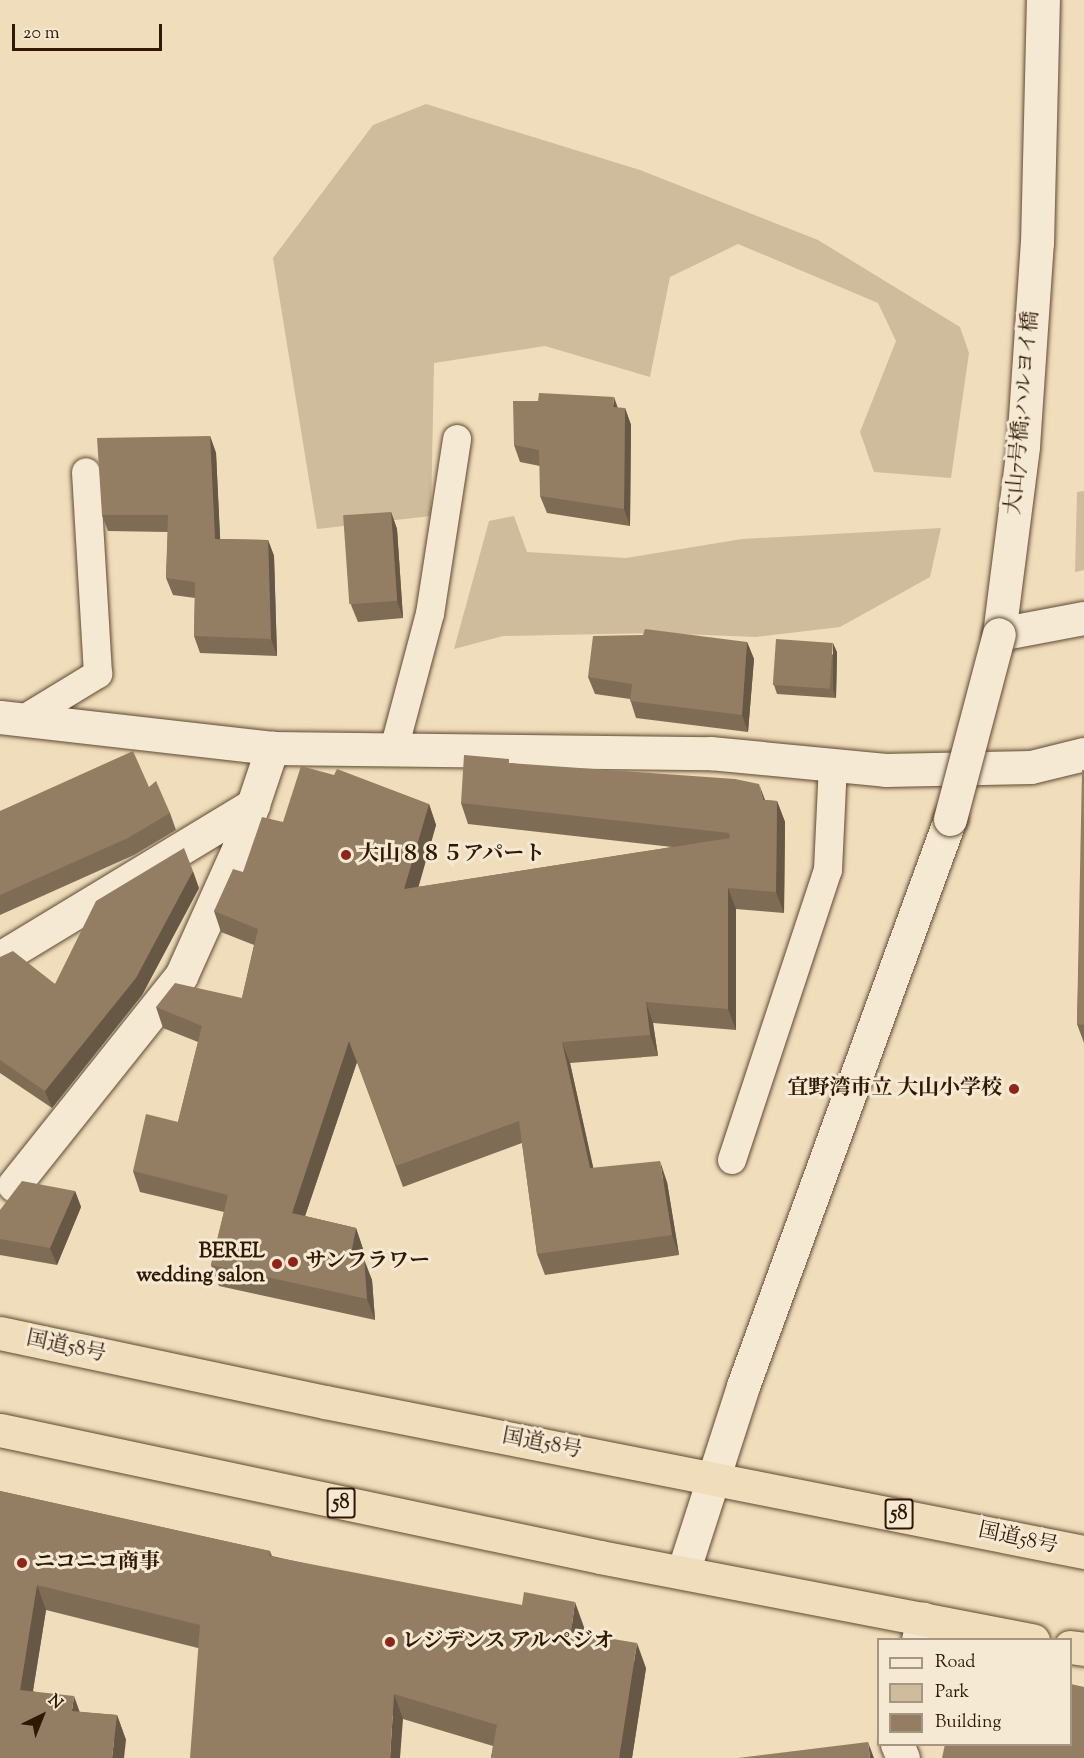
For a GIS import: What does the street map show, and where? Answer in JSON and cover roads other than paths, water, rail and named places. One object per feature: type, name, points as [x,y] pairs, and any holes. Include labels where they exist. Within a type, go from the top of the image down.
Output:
[{"type":"highway","name":"国道58号","points":[[0,1333],[325,1402],[1084,1552]]},
{"type":"highway","name":"58","points":[[0,1430],[683,1572],[921,1629],[1013,1638]]},
{"type":"street","name":"大山7号橋;ハルヨイ橋","points":[[683,1572],[713,1477],[950,819],[999,634],[1023,446],[1037,243],[1043,0]]},
{"type":"street","points":[[999,634],[1084,618]]},
{"type":"street","points":[[12,718],[272,748],[710,753],[885,770],[1031,768],[1084,754]]},
{"type":"street","points":[[14,1185],[181,976],[237,849],[272,748]]},
{"type":"street","points":[[0,958],[253,805]]},
{"type":"lane","points":[[394,749],[430,614],[457,439]]},
{"type":"lane","points":[[12,718],[98,674],[86,472]]},
{"type":"lane","points":[[732,1160],[828,870],[832,765]]},
{"type":"place","name":"大山８８５アパート","points":[[346,855]]},
{"type":"place","name":"宜野湾市立 大山小学校","points":[[1014,1089]]},
{"type":"place","name":"サンフラワー","points":[[293,1262]]},
{"type":"place","name":"BEREL wedding salon","points":[[277,1264]]},
{"type":"place","name":"ニコニコ商事","points":[[22,1563]]},
{"type":"place","name":"レジデンス アルペジオ","points":[[390,1642]]}]
